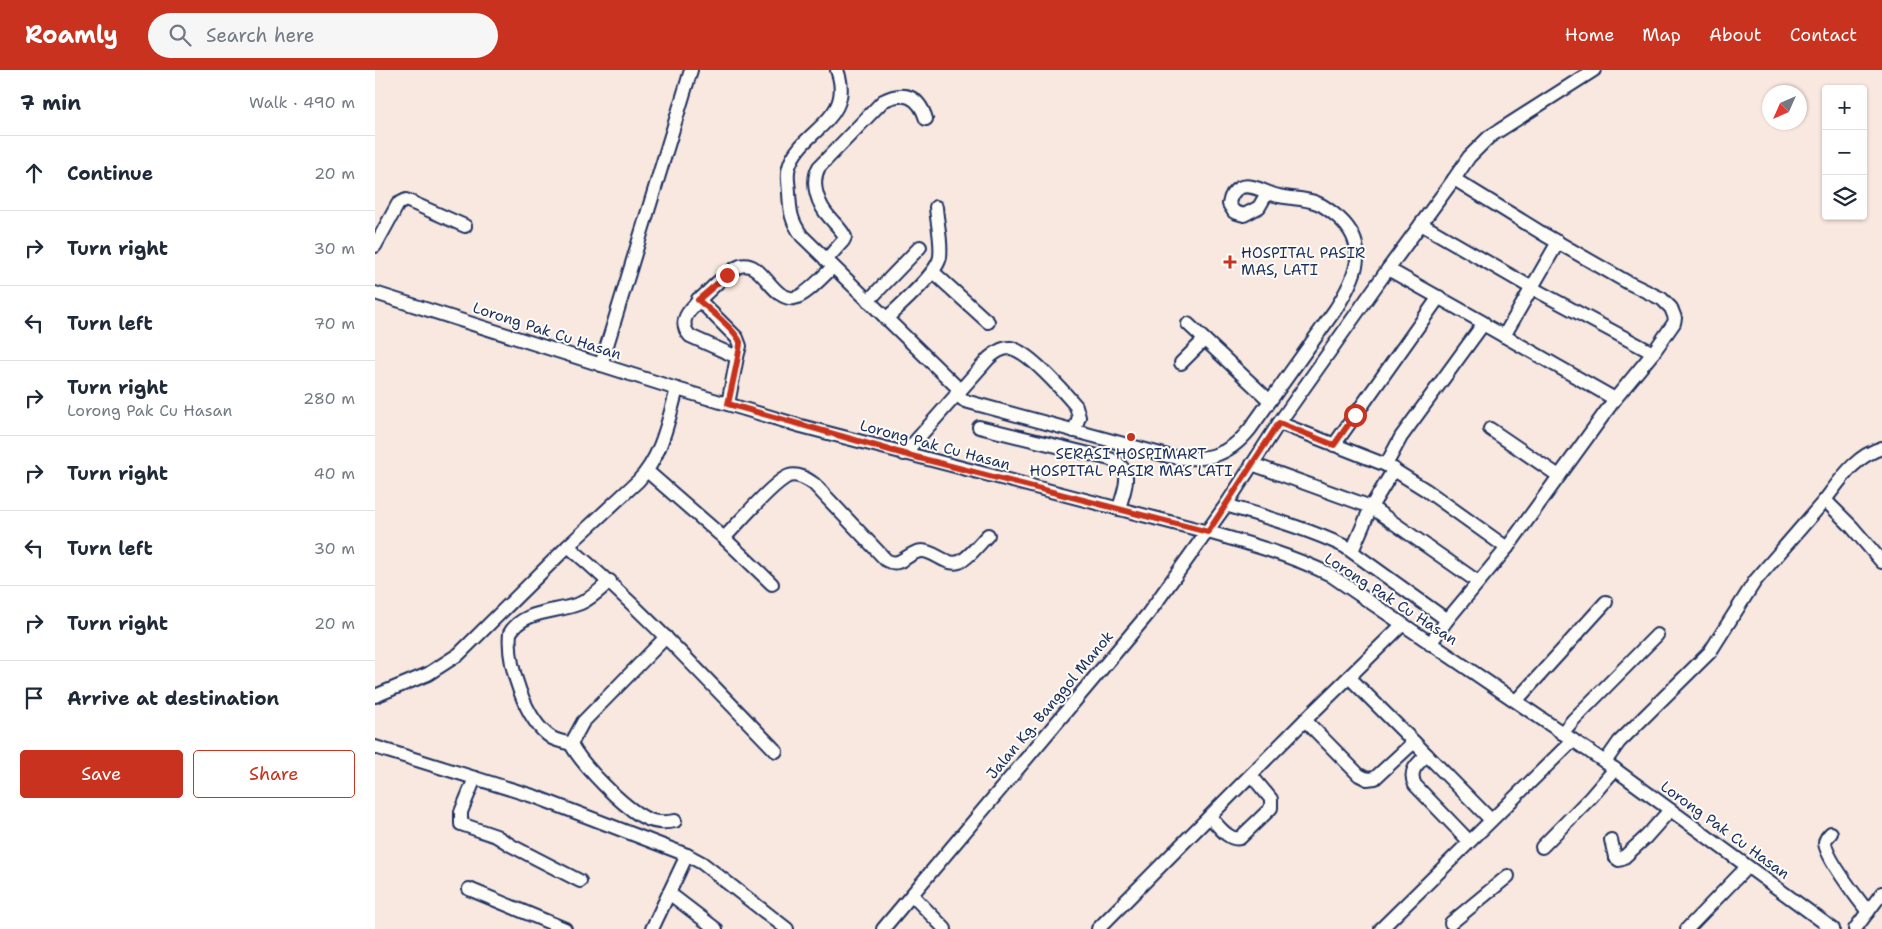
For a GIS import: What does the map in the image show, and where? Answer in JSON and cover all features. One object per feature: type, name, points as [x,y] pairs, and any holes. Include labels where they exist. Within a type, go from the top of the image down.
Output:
[{"type":"street","points":[[601,365],[691,70]]},
{"type":"street","name":"Jalan Kg. Banggol Manok","points":[[883,929],[1148,614],[1208,532],[1279,423],[1469,157],[1489,137],[1595,70]]},
{"type":"street","points":[[838,71],[841,93],[835,108],[798,151],[787,173],[790,212],[802,236],[965,401],[1074,432],[1168,456],[1198,459],[1222,453],[1233,447],[1246,435],[1347,292],[1357,267],[1357,255],[1352,232],[1331,212],[1318,203],[1301,198],[1281,197],[1267,193]]},
{"type":"street","points":[[737,356],[690,336],[686,332],[684,322],[686,315],[698,300],[740,266],[749,266],[757,270],[781,294],[788,298],[802,295],[829,263],[845,237],[843,232],[829,217],[819,200],[815,179],[819,167],[883,101],[893,96],[912,98],[918,101],[927,119]]},
{"type":"street","points":[[1430,644],[1447,620],[1507,548],[1615,399],[1653,353],[1674,323],[1675,318],[1671,308],[1661,299],[1627,282],[1558,242],[1454,178]]},
{"type":"street","points":[[375,246],[397,204],[406,200],[412,201],[465,226]]},
{"type":"street","points":[[886,319],[933,272],[940,257],[935,207]]},
{"type":"street","points":[[1421,224],[1532,288],[1653,353]]},
{"type":"street","points":[[1504,336],[1558,242]]},
{"type":"street","points":[[868,301],[920,246]]},
{"type":"street","points":[[1388,269],[1615,399]]},
{"type":"street","points":[[933,272],[987,322]]},
{"type":"street","name":"Lorong Pak Cu Hasan","points":[[375,293],[728,404],[904,454],[1208,532],[1273,550],[1302,561],[1329,574],[1517,701],[1610,766],[1833,929]]},
{"type":"street","points":[[1334,445],[1439,297]]},
{"type":"street","points":[[698,300],[739,340],[740,349],[728,404]]},
{"type":"street","points":[[1188,324],[1270,401]]},
{"type":"street","points":[[1352,551],[1390,467],[1401,437],[1483,324]]},
{"type":"street","points":[[1181,363],[1204,340]]},
{"type":"street","points":[[904,454],[996,352],[1007,348],[1014,349],[1027,356],[1076,406],[1079,416],[1074,432]]},
{"type":"street","points":[[375,696],[428,674],[459,654],[647,471],[656,457],[677,389]]},
{"type":"street","points":[[1279,423],[1390,467],[1426,490],[1507,548]]},
{"type":"street","points":[[979,427],[1110,459],[1119,464],[1124,468],[1127,475],[1119,509]]},
{"type":"street","points":[[1490,429],[1559,476]]},
{"type":"street","points":[[1542,847],[1591,797],[1610,766],[1619,742],[1710,652],[1755,581],[1825,500],[1843,475],[1868,454],[1882,448]]},
{"type":"street","points":[[1252,464],[1371,507],[1478,582]]},
{"type":"street","points":[[647,471],[724,538],[772,584]]},
{"type":"street","points":[[724,538],[781,480],[794,475],[807,479],[814,484],[886,560],[893,563],[900,562],[921,551],[928,552],[946,561],[957,563],[967,557],[988,536]]},
{"type":"street","points":[[1825,500],[1852,527],[1882,562]]},
{"type":"street","points":[[1225,505],[1331,540],[1352,551],[1447,620]]},
{"type":"street","points":[[568,546],[610,582],[666,637],[776,751]]},
{"type":"street","points":[[610,582],[581,603],[528,617],[517,624],[510,633],[512,659],[524,701],[531,716],[552,737],[571,744],[581,759],[632,809],[645,818],[655,822],[666,823],[675,821]]},
{"type":"street","points":[[1517,701],[1606,602]]},
{"type":"street","points":[[1099,929],[1305,720],[1403,624]]},
{"type":"street","points":[[1381,929],[1491,820],[1567,737],[1573,719],[1657,635]]},
{"type":"street","points":[[571,744],[583,722],[666,637]]},
{"type":"street","points":[[1349,677],[1491,820]]},
{"type":"street","points":[[1305,720],[1359,775],[1367,779],[1375,778],[1414,742]]},
{"type":"street","points":[[375,747],[536,798],[687,855],[702,863],[787,929]]},
{"type":"street","points":[[1427,755],[1413,770],[1412,777],[1415,785],[1469,841]]},
{"type":"street","points":[[1210,817],[1231,838],[1236,839],[1240,838],[1271,808],[1271,799],[1251,775]]},
{"type":"street","points":[[475,778],[461,812],[461,824],[496,836],[580,881]]},
{"type":"street","points":[[1611,840],[1615,857],[1622,860],[1646,838],[1670,810]]},
{"type":"street","points":[[1831,833],[1826,838],[1825,844],[1831,859],[1847,885],[1868,912]]},
{"type":"street","points":[[652,929],[687,855]]},
{"type":"street","points":[[1687,929],[1747,867]]},
{"type":"street","points":[[1451,927],[1508,876]]},
{"type":"street","points":[[469,889],[565,929]]},
{"type":"street","points":[[669,893],[716,929]]},
{"type":"street","points":[[1855,929],[1882,893]]},
{"type":"street","points":[[912,895],[945,929]]},
{"type":"place","name":"HOSPITAL PASIR MAS, LATI","points":[[1230,262]]},
{"type":"place","name":"SERASI HOSPIMART HOSPITAL PASIR MAS LATI","points":[[1131,437]]},
{"type":"route","points":[[727,275],[698,300],[735,335],[740,343],[728,404],[904,454],[1208,532],[1279,423],[1334,445],[1355,415]]}]
